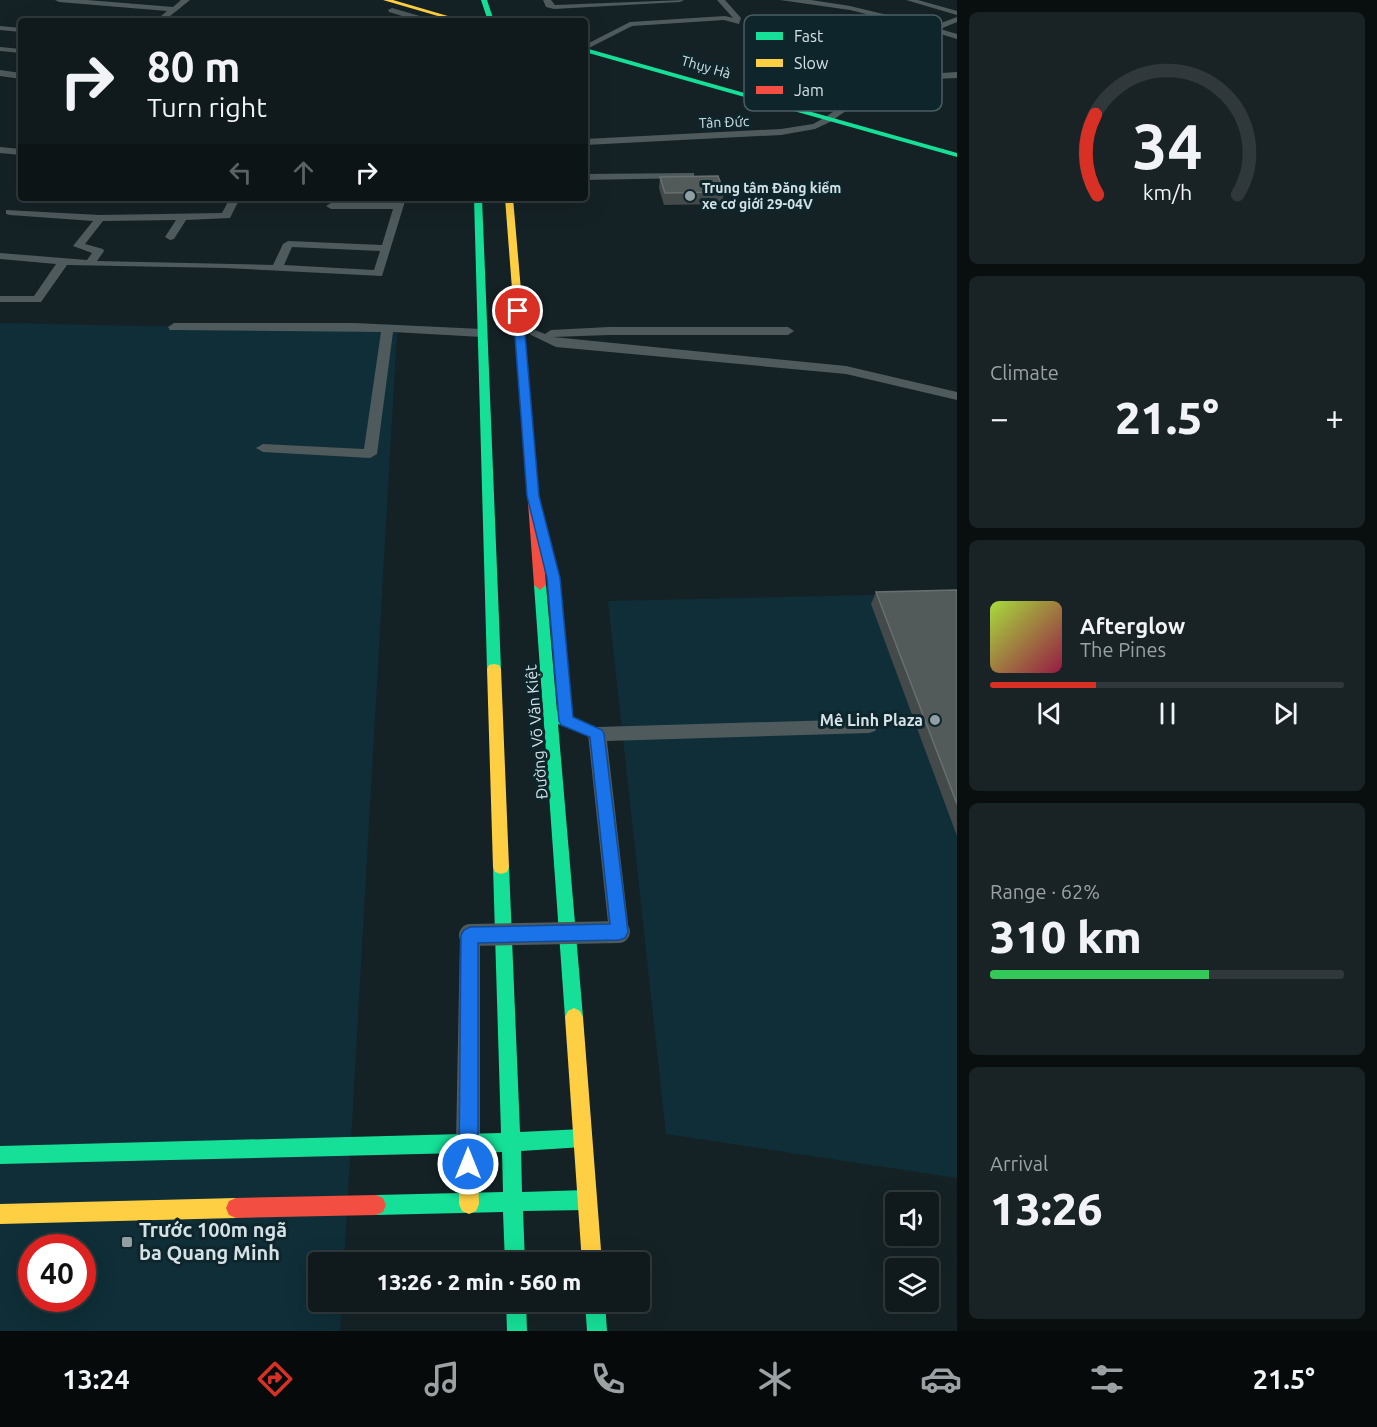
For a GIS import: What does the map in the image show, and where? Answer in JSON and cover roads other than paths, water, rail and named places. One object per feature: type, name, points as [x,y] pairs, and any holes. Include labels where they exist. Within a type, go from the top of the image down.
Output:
[{"type":"main road","points":[[386,0],[467,18]]},
{"type":"main road","points":[[484,0],[490,18]]},
{"type":"main road","name":"Thụy Hà","points":[[588,50],[744,96]]},
{"type":"main road","name":"Thụy Hà","points":[[796,111],[957,155]]},
{"type":"main road","points":[[478,201],[514,1252]]},
{"type":"main road","name":"Đường Võ Văn Kiệt","points":[[509,201],[555,759],[591,1252]]},
{"type":"main road","points":[[533,496],[553,578],[556,614]]},
{"type":"main road","points":[[551,715],[566,715],[597,734],[555,759]]},
{"type":"main road","points":[[586,924],[588,947]]},
{"type":"main road","points":[[574,1032],[584,968]]},
{"type":"main road","points":[[0,1155],[468,1144],[583,1138]]},
{"type":"main road","points":[[468,1144],[469,1204]]},
{"type":"main road","points":[[0,1214],[587,1200]]},
{"type":"main road","points":[[516,1312],[517,1331]]},
{"type":"main road","points":[[596,1312],[597,1331]]},
{"type":"street","points":[[59,0],[174,9]]},
{"type":"street","points":[[163,18],[186,0]]},
{"type":"street","points":[[547,0],[549,5],[554,7],[724,18],[736,22]]},
{"type":"street","points":[[588,50],[622,11],[680,0]]},
{"type":"street","points":[[710,0],[724,18]]},
{"type":"street","points":[[721,0],[737,18],[736,22]]},
{"type":"street","points":[[784,0],[825,2],[884,15]]},
{"type":"street","points":[[909,0],[957,13]]},
{"type":"street","points":[[935,7],[951,0]]},
{"type":"street","points":[[404,5],[392,10],[417,18]]},
{"type":"street","points":[[880,14],[889,7]]},
{"type":"street","name":"Tân Đức","points":[[942,25],[957,19]]},
{"type":"street","points":[[588,50],[636,30],[736,22]]},
{"type":"street","points":[[0,28],[18,30]]},
{"type":"street","points":[[942,32],[957,37]]},
{"type":"street","points":[[0,49],[18,51]]},
{"type":"street","points":[[0,73],[18,76]]},
{"type":"street","points":[[942,76],[957,75]]},
{"type":"street","name":"Tân Đức","points":[[588,142],[782,132],[815,126],[840,111]]},
{"type":"street","points":[[0,161],[10,151]]},
{"type":"street","points":[[588,177],[691,175]]},
{"type":"street","points":[[10,212],[53,209],[100,218],[226,216],[234,201]]},
{"type":"street","points":[[0,256],[90,263],[277,268],[378,274],[400,202],[332,206]]},
{"type":"street","points":[[90,263],[99,250],[78,246],[100,218]]},
{"type":"street","points":[[170,237],[182,218]]},
{"type":"street","points":[[277,268],[288,244],[386,248]]},
{"type":"street","points":[[0,299],[37,300],[64,261]]},
{"type":"street","points":[[174,327],[387,329],[482,333]]},
{"type":"street","points":[[263,448],[370,454],[387,329]]},
{"type":"street","points":[[520,334],[609,331],[788,331]]},
{"type":"street","points":[[535,334],[556,343],[846,370],[957,396]]},
{"type":"street","points":[[468,1144],[470,935],[619,932],[597,734],[869,726]]},
{"type":"place","name":"Trung tâm Đăng kiểm xe cơ giới 29-04V","points":[[690,196]]},
{"type":"place","name":"Mê Linh Plaza","points":[[935,720]]},
{"type":"place","name":"Trước 100m ngã ba Quang Minh","points":[[127,1242]]}]
